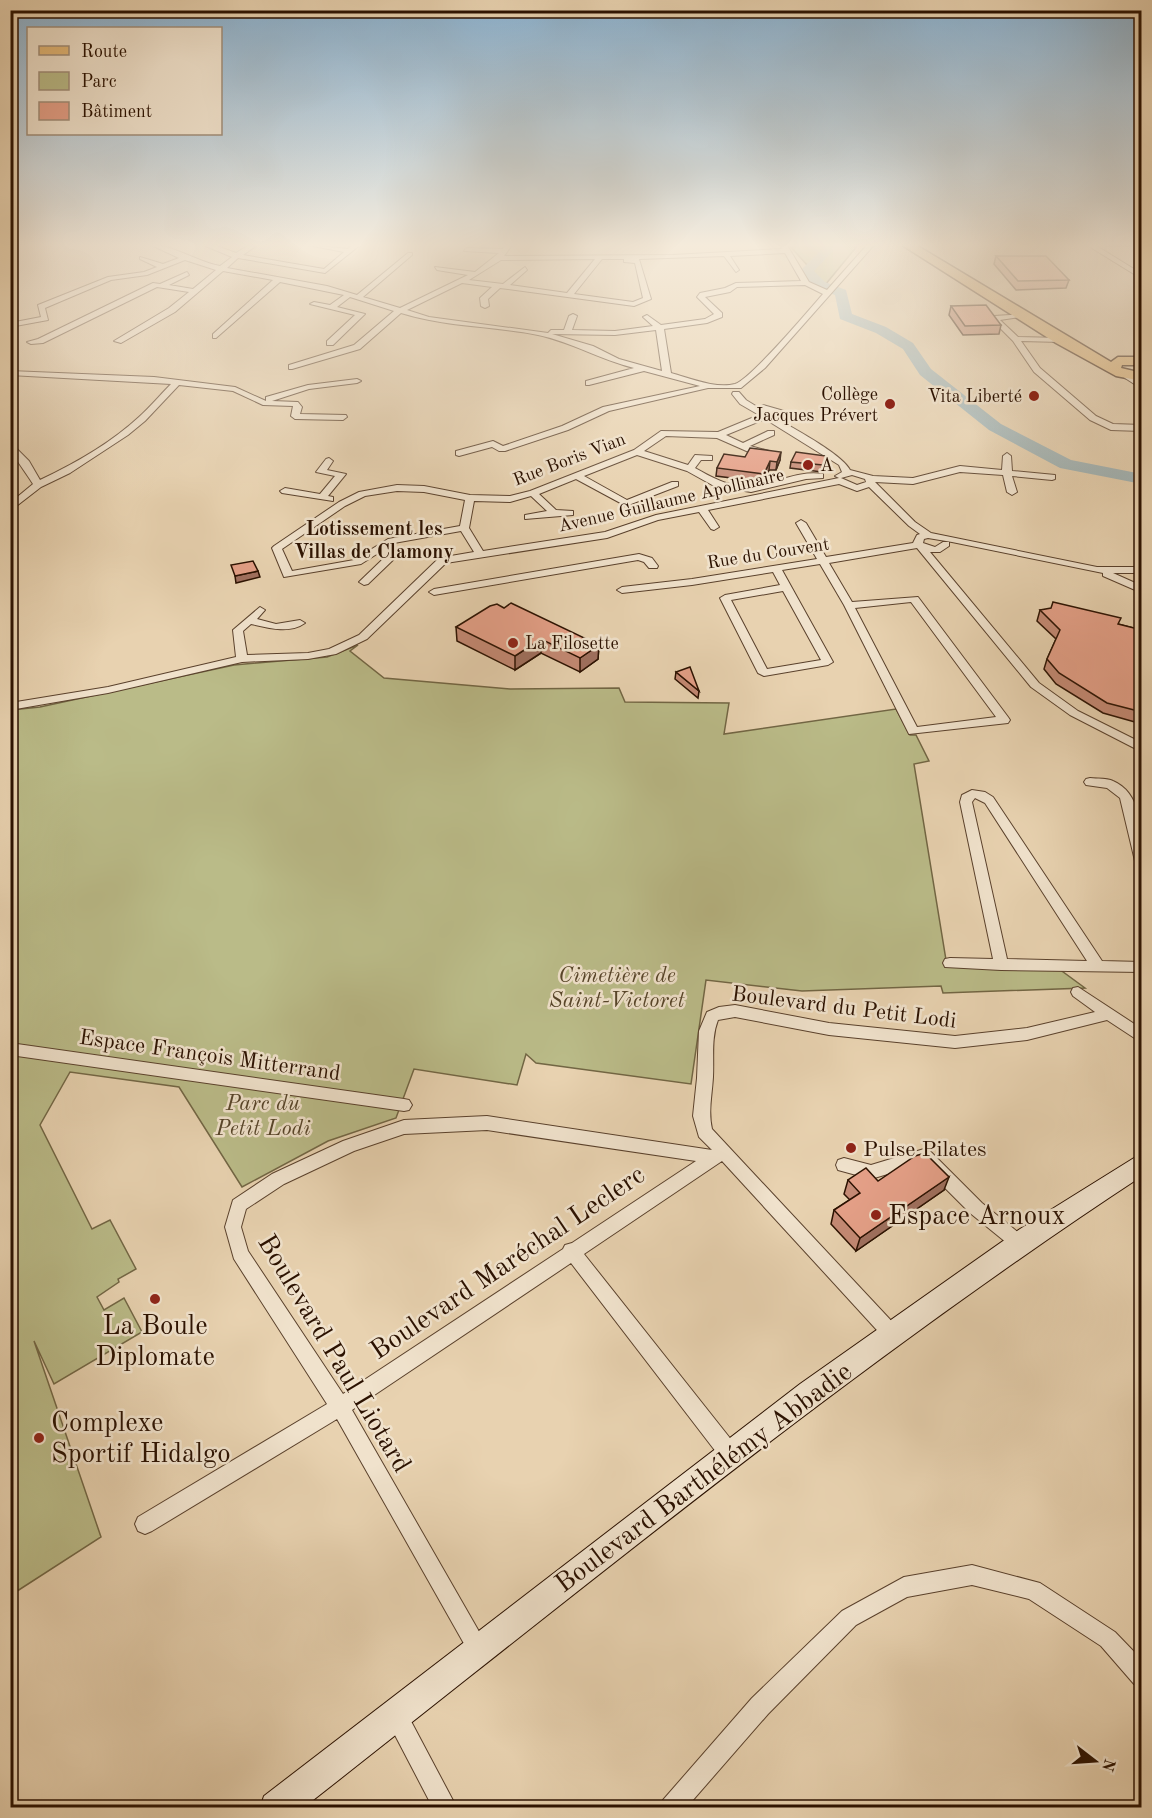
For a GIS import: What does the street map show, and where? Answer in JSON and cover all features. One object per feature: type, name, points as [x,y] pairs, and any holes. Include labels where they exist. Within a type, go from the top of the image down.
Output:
[{"type":"main road","points":[[1045,330],[1114,368],[1135,376]]},
{"type":"main road","points":[[1055,330],[1072,340],[1126,360],[1142,362]]},
{"type":"main road","points":[[1114,368],[1118,361],[1126,360]]},
{"type":"street","points":[[31,342],[40,341],[62,330]]},
{"type":"street","points":[[118,341],[137,330]]},
{"type":"street","points":[[216,336],[223,330]]},
{"type":"street","points":[[330,343],[344,330]]},
{"type":"street","points":[[292,367],[357,347],[377,330]]},
{"type":"street","points":[[513,330],[539,333],[615,333],[643,330]]},
{"type":"street","points":[[660,330],[667,375]]},
{"type":"street","points":[[539,333],[590,348],[616,361],[723,388],[726,393],[737,390],[794,330]]},
{"type":"street","points":[[1006,330],[1016,339],[1037,370],[1103,425],[1142,428]]},
{"type":"street","points":[[556,339],[567,332]]},
{"type":"street","points":[[1016,339],[1061,340]]},
{"type":"street","points":[[589,383],[643,368]]},
{"type":"street","points":[[10,373],[154,379],[235,389],[258,401],[295,404],[298,407],[295,416],[344,417]]},
{"type":"street","points":[[1135,376],[1142,386]]},
{"type":"street","points":[[154,379],[161,388],[159,400]]},
{"type":"street","points":[[258,401],[308,387],[357,381]]},
{"type":"street","points":[[10,508],[38,485],[67,471],[142,419],[177,382]]},
{"type":"street","points":[[258,401],[272,386]]},
{"type":"street","points":[[459,453],[493,444],[502,449],[565,428],[606,409],[710,386]]},
{"type":"street","points":[[737,390],[762,410],[843,464],[846,486],[914,481],[960,469],[1052,477]]},
{"type":"street","points":[[762,410],[780,414],[838,452],[861,473],[873,494],[905,528],[922,541],[939,547],[968,542],[1097,570],[1138,588]]},
{"type":"street","name":"Rue Boris Vian","points":[[382,547],[357,562],[288,575],[277,548],[342,504],[362,494],[397,488],[424,489],[470,498],[510,499],[533,494],[637,452],[664,432],[719,435],[762,410]]},
{"type":"street","points":[[742,446],[771,433]]},
{"type":"street","points":[[719,435],[753,451],[777,455]]},
{"type":"street","points":[[10,444],[26,462],[38,485]]},
{"type":"street","points":[[637,452],[690,469],[717,484],[751,489],[806,476],[820,476]]},
{"type":"street","points":[[1007,456],[1007,474],[1012,492]]},
{"type":"street","points":[[690,469],[698,457],[709,458]]},
{"type":"street","points":[[323,496],[341,474],[321,471],[329,461]]},
{"type":"street","name":"Avenue Guillaume Apollinaire","points":[[10,707],[108,690],[242,659],[308,656],[342,647],[363,637],[443,560],[479,553],[539,558],[656,518],[861,473]]},
{"type":"street","points":[[577,476],[626,503],[675,484]]},
{"type":"street","points":[[285,491],[323,496],[342,504]]},
{"type":"street","points":[[533,494],[554,513]]},
{"type":"street","points":[[470,498],[464,528],[479,553]]},
{"type":"street","points":[[702,508],[714,527]]},
{"type":"street","points":[[528,517],[570,513]]},
{"type":"street","points":[[801,523],[849,604],[913,731],[1004,720],[914,599],[849,604]]},
{"type":"street","points":[[363,582],[389,559],[382,547],[392,541],[464,528]]},
{"type":"street","points":[[922,541],[939,547],[1035,685],[1074,713],[1142,748]]},
{"type":"street","name":"Rue du Couvent","points":[[622,591],[825,561],[922,541]]},
{"type":"street","points":[[434,592],[535,575],[539,558],[639,556],[648,560],[653,566]]},
{"type":"street","points":[[776,568],[828,662],[764,673],[725,598],[786,587]]},
{"type":"street","points":[[1097,570],[1139,570]]},
{"type":"street","points":[[1138,588],[1128,577],[1139,570]]},
{"type":"street","points":[[242,659],[238,630],[260,610]]},
{"type":"street","points":[[249,620],[276,627],[300,623]]},
{"type":"street","points":[[1090,782],[1110,784],[1126,796],[1142,861]]},
{"type":"street","points":[[1001,965],[966,802],[966,798],[972,794],[981,795],[990,800],[1098,966]]},
{"type":"street","points":[[950,963],[1142,967]]},
{"type":"street","points":[[1078,992],[1142,1037]]},
{"type":"street","name":"Boulevard du Petit Lodi","points":[[719,1154],[705,1132],[700,1116],[706,1031],[712,1016],[719,1012],[735,1011],[830,1029],[955,1042],[1027,1034],[1109,1014]]},
{"type":"street","name":"Espace François Mitterrand","points":[[10,1049],[404,1105]]},
{"type":"street","name":"Boulevard Paul Liotard","points":[[478,1649],[340,1407],[240,1254],[232,1227],[239,1205],[288,1174],[349,1146],[404,1127],[487,1123],[719,1154]]},
{"type":"street","points":[[719,1154],[892,1334]]},
{"type":"street","name":"Boulevard Maréchal Leclerc","points":[[145,1524],[340,1407],[571,1250],[719,1154]]},
{"type":"street","points":[[844,1164],[871,1172],[924,1156],[976,1208],[1019,1243]]},
{"type":"street","name":"Boulevard Barthélémy Abbadie","points":[[276,1808],[730,1454],[1019,1243],[1142,1163]]},
{"type":"street","points":[[571,1250],[730,1454]]},
{"type":"street","points":[[671,1808],[760,1706],[849,1618],[903,1587],[972,1575],[1033,1590],[1108,1639],[1142,1676]]},
{"type":"street","points":[[396,1716],[446,1808]]},
{"type":"green space","points":[[358,645],[350,651],[384,678],[510,689],[619,688],[625,702],[729,703],[724,734],[896,709],[910,735],[916,735],[929,761],[914,764],[947,966],[1059,969],[1085,988],[943,993],[941,986],[802,991],[706,980],[691,1084],[536,1063],[526,1054],[517,1085],[414,1069],[396,1118],[328,1141],[242,1187],[179,1087],[70,1072],[40,1125],[92,1229],[110,1220],[136,1269],[118,1279],[119,1282],[97,1297],[104,1310],[124,1298],[142,1332],[54,1384],[34,1341],[101,1537],[11,1595],[11,710],[40,707],[234,665],[327,657]]},
{"type":"building","points":[[750,448],[781,452],[777,462],[770,461],[764,474],[717,468],[724,454],[745,457]]},
{"type":"building","points":[[796,452],[826,456],[823,465],[791,462]]},
{"type":"building","points":[[253,561],[258,571],[235,576],[231,565]]},
{"type":"building","points":[[1053,602],[1121,618],[1118,624],[1142,630],[1142,712],[1107,703],[1059,673],[1047,659],[1060,630],[1040,610],[1051,608]]},
{"type":"building","points":[[511,603],[599,645],[580,658],[541,639],[515,656],[456,627],[490,606],[497,604],[504,608]]},
{"type":"building","points":[[690,667],[699,691],[676,672]]},
{"type":"building","name":"Espace Arnoux","points":[[925,1153],[949,1177],[860,1238],[834,1210],[860,1193],[848,1180],[866,1168],[878,1181],[915,1156]]},
{"type":"waterway","points":[[881,330],[908,346],[925,372],[995,427],[1066,464],[1142,479]]},
{"type":"place","name":"Vita Liberté","points":[[1034,396]]},
{"type":"place","name":"Collège Jacques Prévert","points":[[890,404]]},
{"type":"place","name":"A","points":[[808,465]]},
{"type":"place","name":"La Filosette","points":[[513,643]]},
{"type":"place","name":"Pulse Pilates","points":[[851,1148]]},
{"type":"place","name":"Espace Arnoux","points":[[876,1215]]},
{"type":"place","name":"La Boule Diplomate","points":[[155,1299]]},
{"type":"place","name":"Complexe Sportif Hidalgo","points":[[39,1438]]},
{"type":"district","name":"Lotissement les Villas de Clamony","points":[[374,540]]},
{"type":"park label","name":"Cimetière de Saint-Victoret","points":[[617,986]]},
{"type":"park label","name":"Parc du Petit Lodi","points":[[263,1114]]}]
